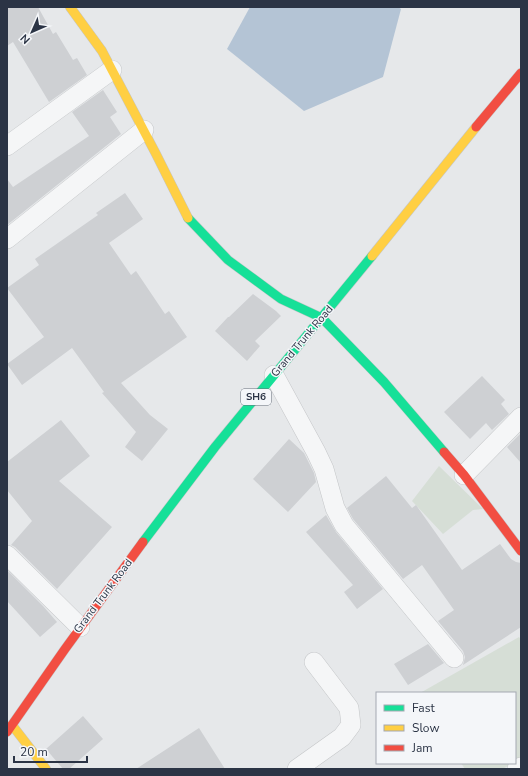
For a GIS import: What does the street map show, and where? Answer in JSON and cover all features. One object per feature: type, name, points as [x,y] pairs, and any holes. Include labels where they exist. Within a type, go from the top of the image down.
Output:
[{"type":"main road","points":[[73,8],[102,51],[188,218],[228,260],[281,299],[322,318],[384,382],[464,474],[521,551]]},
{"type":"main road","name":"Grand Trunk Road","points":[[9,728],[80,627],[186,485],[247,408],[521,73]]},
{"type":"main road","points":[[9,728],[46,769]]},
{"type":"street","points":[[7,146],[112,70]]},
{"type":"street","points":[[7,238],[144,130]]},
{"type":"street","points":[[274,375],[324,469],[335,508],[344,525],[454,658]]},
{"type":"street","points":[[464,474],[521,417]]},
{"type":"street","points":[[7,555],[80,627]]},
{"type":"street","points":[[297,769],[342,738],[351,726],[349,708],[314,662]]},
{"type":"street","points":[[517,769],[521,767]]},
{"type":"shaded area","points":[[439,466],[483,509],[473,510],[443,534],[412,501]]},
{"type":"shaded area","points":[[519,637],[521,640],[521,760],[516,762],[516,692],[422,692]]},
{"type":"shaded area","points":[[462,764],[513,764],[502,769],[465,769]]},
{"type":"water","points":[[250,7],[398,7],[401,9],[383,77],[304,111],[227,49]]},
{"type":"building","points":[[7,7],[38,7],[53,34],[56,32],[73,60],[77,58],[87,75],[49,102],[13,42],[7,46]]},
{"type":"building","points":[[103,90],[117,112],[110,117],[121,134],[7,225],[7,179],[13,187],[89,136],[72,112]]},
{"type":"building","points":[[125,193],[143,219],[109,243],[131,275],[136,271],[165,314],[169,311],[187,337],[121,383],[150,415],[168,429],[142,461],[125,447],[136,432],[102,393],[104,392],[72,348],[22,385],[7,364],[44,337],[7,288],[39,265],[35,259],[98,215],[96,213]]},
{"type":"building","points":[[253,294],[281,316],[255,341],[260,346],[247,361],[215,331]]},
{"type":"building","points":[[482,376],[505,400],[501,404],[509,414],[492,430],[486,423],[470,439],[444,412]]},
{"type":"building","points":[[61,420],[90,456],[59,481],[112,527],[57,589],[15,547],[11,545],[32,521],[7,490],[7,462]]},
{"type":"building","points":[[521,433],[521,463],[507,447]]},
{"type":"building","points":[[289,439],[304,453],[314,473],[316,482],[288,512],[253,479]]},
{"type":"building","points":[[386,476],[412,508],[416,505],[462,570],[500,544],[511,559],[521,563],[521,627],[463,665],[465,657],[463,651],[438,621],[454,610],[422,565],[403,579],[353,519],[347,508]]},
{"type":"building","points":[[326,515],[336,532],[383,589],[357,609],[344,592],[353,585],[306,532]]},
{"type":"building","points":[[7,570],[57,622],[40,637],[7,601]]},
{"type":"building","points":[[428,644],[444,663],[408,685],[394,664]]},
{"type":"building","points":[[83,716],[103,739],[69,769],[63,769],[46,749]]},
{"type":"building","points":[[199,728],[225,769],[136,769]]},
{"type":"traffic: fast","points":[[188,218],[228,260],[281,299],[322,318],[384,382],[444,452]]},
{"type":"traffic: fast","points":[[143,542],[215,447],[372,256]]},
{"type":"traffic: slow","points":[[70,7],[102,51],[188,218]]},
{"type":"traffic: slow","points":[[372,256],[476,127]]},
{"type":"traffic: slow","points":[[12,725],[46,769]]},
{"type":"traffic: jam","points":[[476,127],[521,73]]},
{"type":"traffic: jam","points":[[444,452],[464,475],[521,551]]},
{"type":"traffic: jam","points":[[7,732],[143,542]]}]
